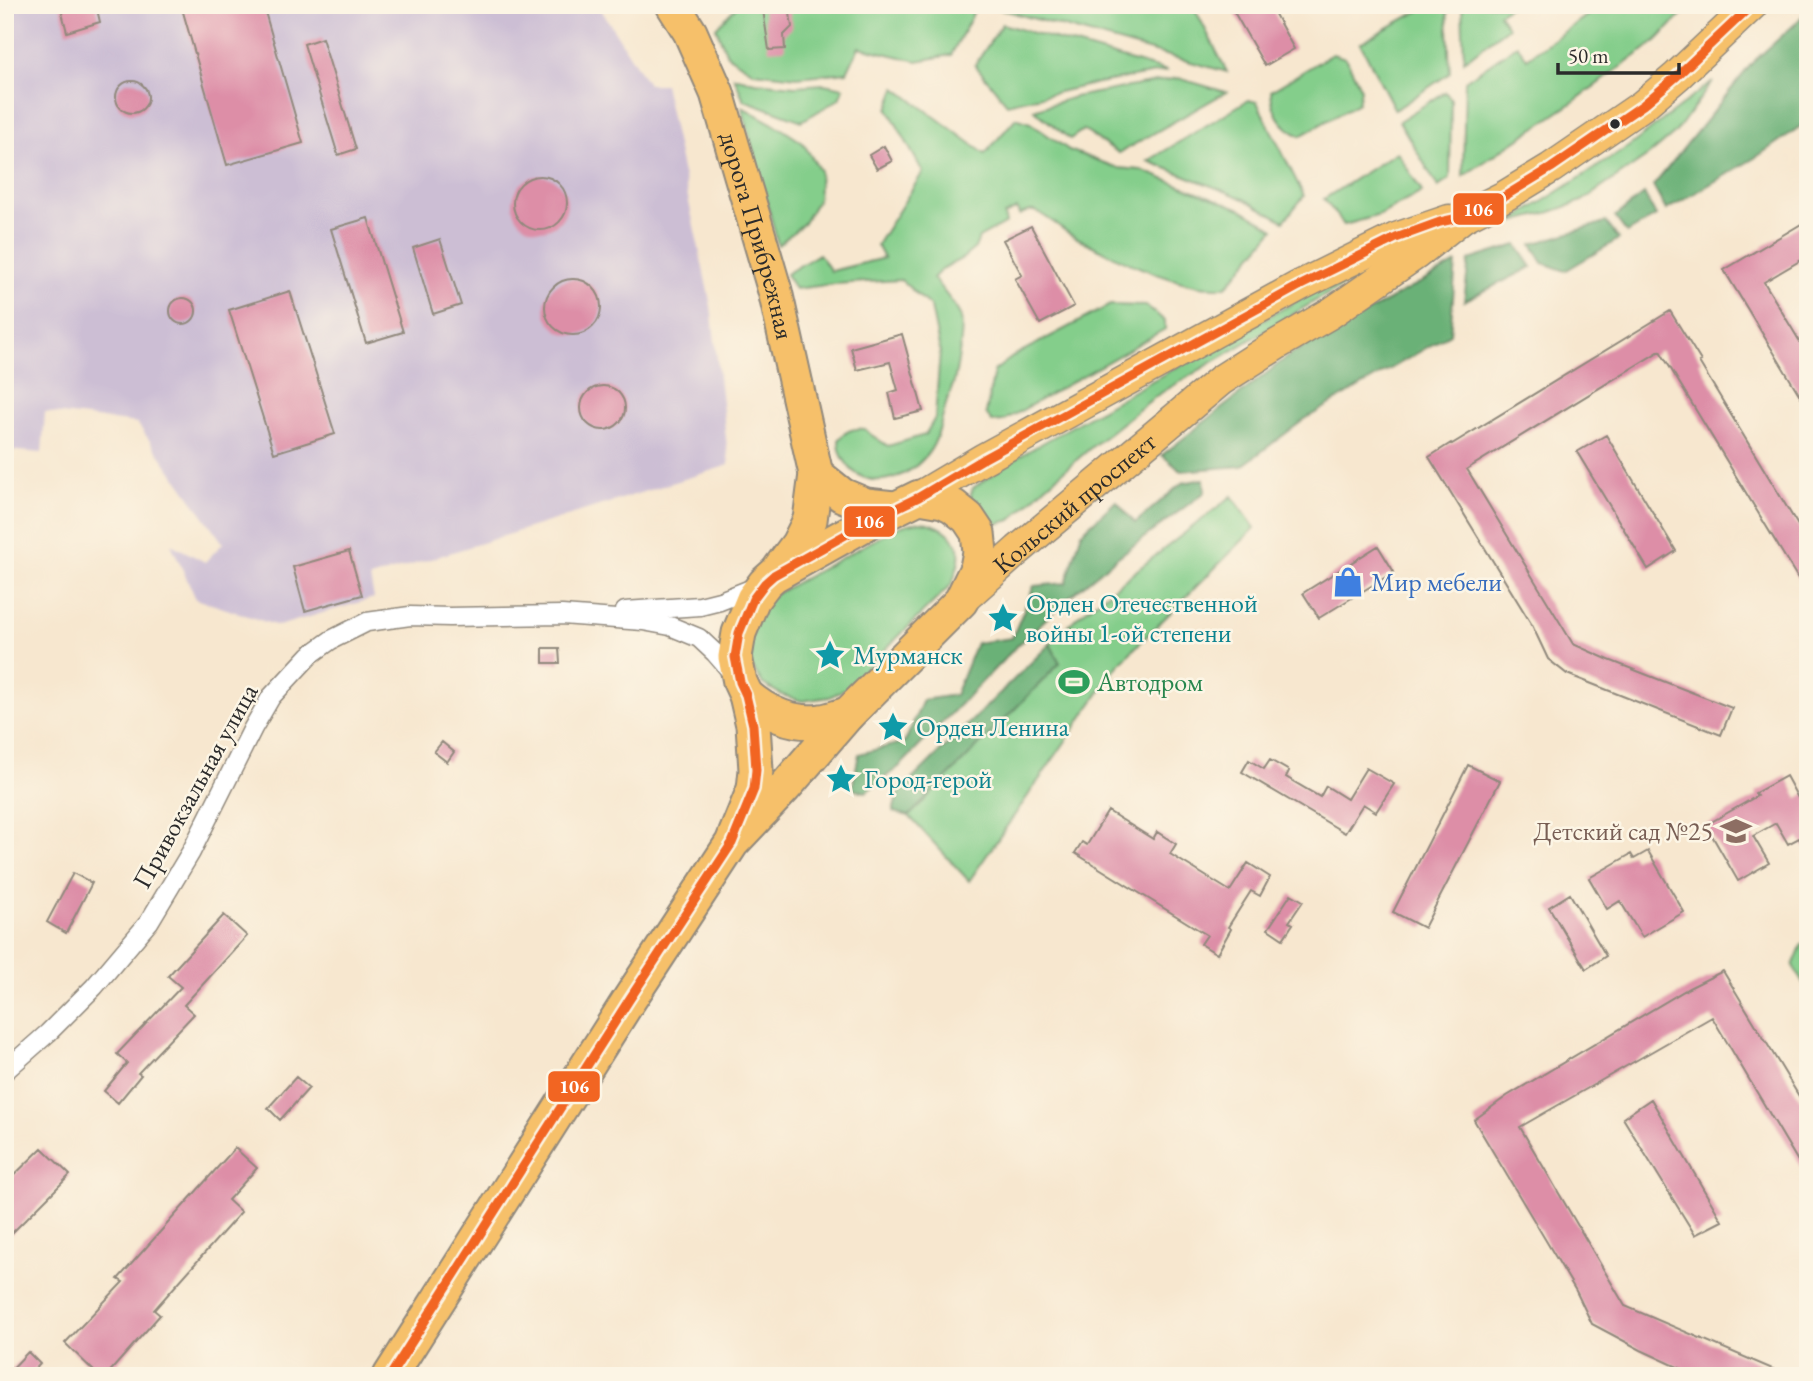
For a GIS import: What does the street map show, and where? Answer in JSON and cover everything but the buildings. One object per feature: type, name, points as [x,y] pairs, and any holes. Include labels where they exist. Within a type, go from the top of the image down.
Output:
[{"type":"highway","name":"дорога Прибрежная","points":[[673,5],[690,32],[717,93],[775,292],[816,474]]},
{"type":"highway","points":[[816,474],[842,495],[866,505],[943,501],[968,518],[978,533],[980,552],[977,568],[961,601]]},
{"type":"highway","points":[[390,1376],[732,843],[754,789],[756,770],[753,724],[735,657],[739,633],[753,599],[798,544],[810,520],[816,474]]},
{"type":"highway","name":"Кольский проспект","points":[[769,579],[907,503]]},
{"type":"highway","name":"Кольский проспект","points":[[732,843],[848,714],[961,601]]},
{"type":"highway","points":[[743,688],[758,706],[799,721],[821,721],[848,714]]},
{"type":"main road","name":"Кольский проспект","points":[[961,601],[1222,380],[1415,255],[1463,217],[1551,168],[1643,105],[1752,5]]},
{"type":"main road","name":"Кольский проспект","points":[[907,503],[1298,286],[1396,238],[1440,222],[1463,217]]},
{"type":"street","points":[[566,615],[700,606],[745,592],[769,579]]},
{"type":"street","points":[[566,615],[643,621],[670,626],[699,638],[715,653],[743,688]]},
{"type":"street","name":"Привокзальная улица","points":[[5,1071],[94,987],[149,922],[191,852],[271,697],[310,655],[331,640],[368,622],[410,616],[566,615]]},
{"type":"shaded area","points":[[5,5],[598,5],[648,84],[664,84],[711,306],[729,465],[370,578],[374,598],[278,626],[196,599],[171,544],[205,562],[223,543],[137,423],[45,412],[42,453],[5,450]]},
{"type":"green space","points":[[738,5],[976,5],[951,55],[917,61],[859,47],[847,72],[797,77],[754,72],[727,55],[716,28]]},
{"type":"green space","points":[[991,5],[1193,5],[1227,72],[992,7]]},
{"type":"green space","points":[[1429,5],[1447,5],[1450,73],[1395,110],[1360,43]]},
{"type":"green space","points":[[1462,5],[1511,5],[1499,14],[1508,27],[1464,61]]},
{"type":"green space","points":[[1602,5],[1691,5],[1656,41],[1569,105],[1463,176],[1465,81],[1517,45],[1527,58]]},
{"type":"green space","points":[[1808,10],[1808,121],[1758,156],[1666,210],[1653,186],[1753,62]]},
{"type":"green space","points":[[1002,24],[1167,71],[1098,83],[1007,104],[975,65]]},
{"type":"green space","points":[[1332,54],[1346,58],[1361,89],[1358,103],[1300,136],[1278,118],[1271,91]]},
{"type":"green space","points":[[734,77],[795,86],[824,84],[844,88],[839,99],[802,121],[744,100]]},
{"type":"green space","points":[[1178,78],[1226,92],[1119,153],[1083,130],[1070,139],[1034,110],[1074,97]]},
{"type":"green space","points":[[1713,81],[1675,133],[1649,155],[1582,201],[1509,223],[1628,147]]},
{"type":"green space","points":[[896,88],[985,154],[1016,118],[1030,123],[1069,150],[1118,168],[1141,170],[1241,209],[1274,229],[1226,287],[1209,287],[1183,282],[1133,265],[1070,234],[1037,212],[1030,211],[1019,215],[1017,209],[1004,215],[1006,223],[979,238],[975,248],[933,278],[957,309],[962,324],[954,382],[933,446],[909,471],[889,479],[868,479],[850,468],[845,461],[840,448],[839,439],[842,436],[850,430],[865,429],[888,446],[925,435],[935,418],[940,351],[931,307],[901,280],[795,289],[786,274],[819,254],[831,271],[884,258],[877,245],[923,172],[888,109]]},
{"type":"green space","points":[[1445,92],[1451,99],[1450,179],[1438,187],[1399,121]]},
{"type":"green space","points":[[1248,100],[1257,102],[1304,196],[1284,221],[1242,198],[1148,161]]},
{"type":"green space","points":[[742,107],[803,143],[820,171],[818,199],[804,223],[778,245]]},
{"type":"green space","points":[[1397,152],[1422,192],[1380,215],[1344,225],[1324,199]]},
{"type":"green space","points":[[1644,194],[1656,216],[1627,233],[1615,217]]},
{"type":"green space","points":[[1606,222],[1619,239],[1565,271],[1543,263],[1532,244]]},
{"type":"green space","points":[[1424,231],[1359,278],[1322,297],[1156,396],[1094,445],[1011,520],[996,524],[983,520],[973,508],[970,497],[973,488],[1018,457]]},
{"type":"green space","points":[[1517,245],[1532,267],[1464,301],[1469,260]]},
{"type":"green space","points":[[1456,263],[1450,334],[1305,419],[1242,466],[1181,471],[1162,455],[1291,354]]},
{"type":"green space","points":[[1110,305],[1146,306],[1165,321],[1165,329],[1003,421],[992,422],[986,413],[994,371],[1015,355]]},
{"type":"green space","points":[[1204,479],[1205,492],[1068,598],[1016,647],[900,766],[866,792],[852,789],[859,754],[905,742],[923,700],[955,695],[976,643],[1012,638],[1034,586],[1066,583],[1082,532],[1116,501],[1135,523],[1182,483]]},
{"type":"green space","name":"Автодром","points":[[1232,496],[1255,528],[1119,664],[969,881],[909,816],[1060,663],[1050,644],[1077,617]]},
{"type":"green space","points":[[920,522],[933,524],[954,539],[959,559],[952,584],[846,688],[830,697],[802,701],[782,695],[763,684],[751,665],[750,623],[770,597],[896,528]]},
{"type":"green space","points":[[1050,644],[1060,663],[909,816],[893,812],[898,793]]},
{"type":"green space","points":[[1808,941],[1808,991],[1793,966],[1802,944]]},
{"type":"transit line","name":"106","points":[[390,1376],[732,843],[754,789],[756,770],[753,725],[735,657],[739,633],[753,599],[765,583],[774,575],[872,520],[919,497],[983,459],[1299,286],[1396,238],[1440,222],[1463,217],[1505,196],[1643,105],[1752,5]]},
{"type":"place","name":"Мир мебели","points":[[1348,582]]},
{"type":"place","name":"Орден Отечественной войны 1-ой степени","points":[[1003,618]]},
{"type":"place","name":"Мурманск","points":[[830,655]]},
{"type":"place","name":"Автодром","points":[[1074,682]]},
{"type":"place","name":"Орден Ленина","points":[[893,727]]},
{"type":"place","name":"Город-герой","points":[[841,779]]},
{"type":"place","name":"Детский сад №25","points":[[1736,831]]}]
